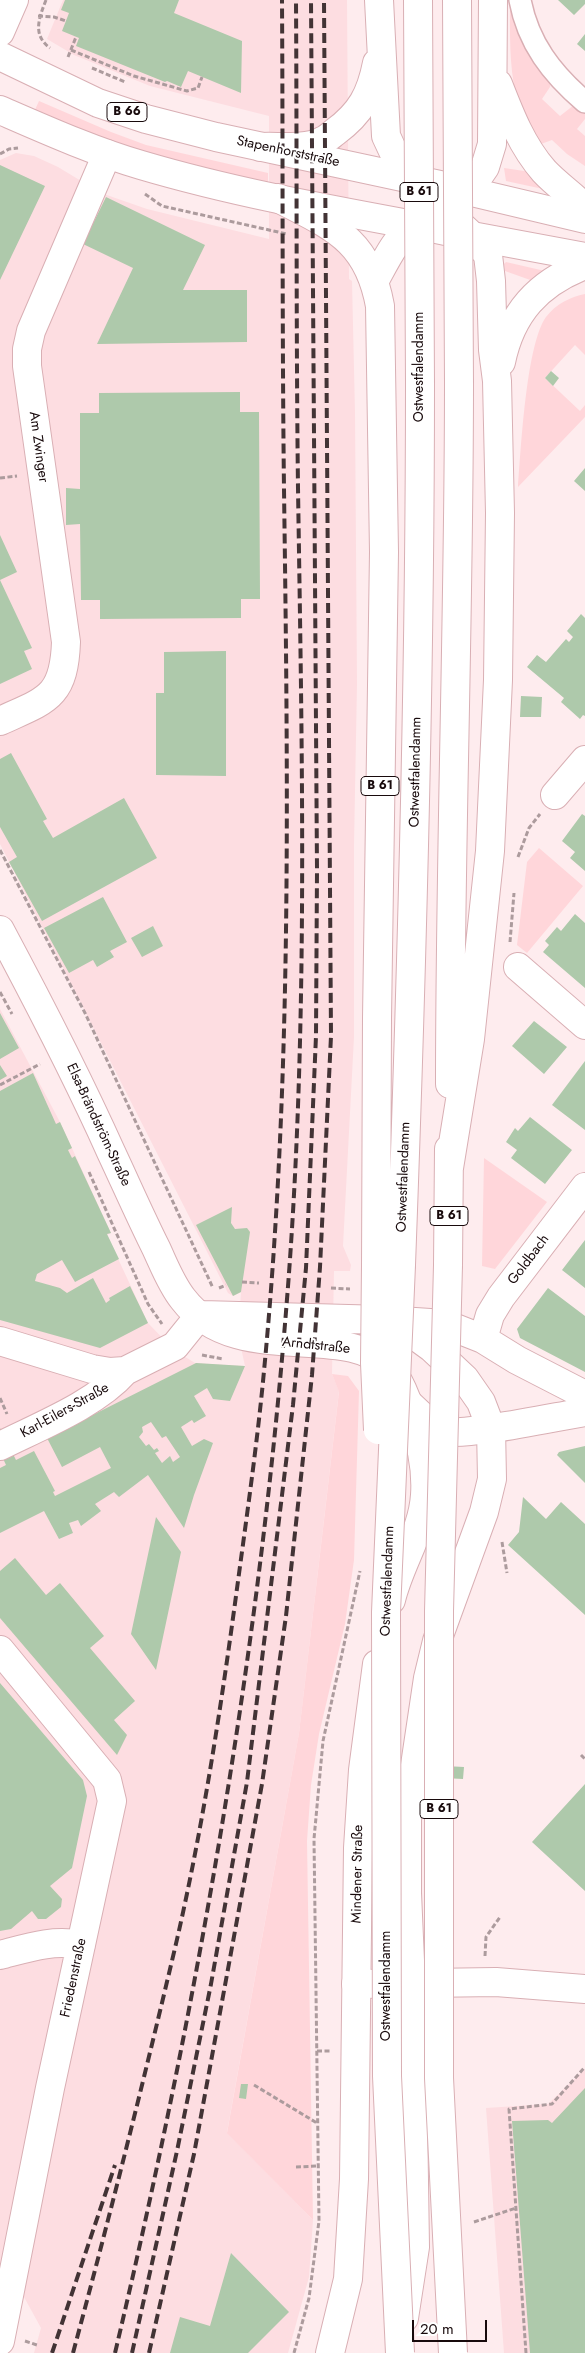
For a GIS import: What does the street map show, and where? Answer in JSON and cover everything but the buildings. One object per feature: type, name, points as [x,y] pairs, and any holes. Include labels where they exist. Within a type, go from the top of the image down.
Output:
[{"type":"main road","points":[[0,32],[14,0]]},
{"type":"main road","name":"B 61","points":[[379,0],[380,49],[385,86],[386,136],[400,166],[410,178],[472,236],[484,250],[489,261],[493,350],[497,381],[500,513],[498,680],[491,842],[470,1039],[449,1168]]},
{"type":"main road","name":"Ostwestfalendamm","points":[[401,2314],[387,2076],[386,1612],[375,1364],[388,1266],[413,919],[420,566],[418,0]]},
{"type":"main road","name":"B 61","points":[[453,2353],[440,2078],[440,1611],[448,1265],[450,935],[459,544],[457,0]]},
{"type":"main road","name":"B 61","points":[[376,280],[391,250],[403,234],[476,180],[490,155],[492,144],[493,0]]},
{"type":"main road","name":"B 61","points":[[262,147],[302,146],[322,142],[350,121],[363,105],[373,82],[380,49]]},
{"type":"main road","name":"Stapenhorststraße","points":[[0,56],[98,103],[146,119],[262,147],[410,178],[585,219]]},
{"type":"main road","name":"B 61","points":[[493,70],[517,131],[534,157],[545,171],[585,208]]},
{"type":"main road","points":[[0,110],[107,154],[168,173],[278,198],[585,257]]},
{"type":"main road","name":"Am Zwinger","points":[[0,722],[46,700],[56,688],[65,660],[66,642],[27,366],[27,349],[31,331],[107,154]]},
{"type":"main road","name":"B 61","points":[[278,198],[322,221],[349,240],[363,257],[376,280],[381,324],[384,542],[376,1028],[388,1266]]},
{"type":"main road","name":"B 61","points":[[497,381],[503,350],[511,329],[522,310],[533,296],[552,282],[585,265]]},
{"type":"main road","points":[[555,795],[585,760]]},
{"type":"main road","name":"Elsa-Brändström-Straße","points":[[0,930],[72,1067],[165,1269],[181,1298],[200,1315]]},
{"type":"main road","points":[[518,967],[585,1024]]},
{"type":"main road","name":"Goldbach","points":[[483,1339],[490,1315],[501,1297],[585,1187]]},
{"type":"main road","points":[[0,1341],[92,1369],[110,1372],[125,1371],[175,1346],[200,1315]]},
{"type":"main road","name":"Arndtstraße","points":[[200,1315],[385,1320],[444,1324],[483,1339],[517,1360],[585,1395]]},
{"type":"main road","name":"Arndtstraße","points":[[200,1315],[218,1328],[232,1334],[260,1340],[336,1345],[358,1350],[374,1357],[390,1369],[408,1403],[435,1427],[447,1432],[492,1428],[585,1412]]},
{"type":"main road","name":"Arndtstraße","points":[[385,1320],[410,1332],[425,1343],[465,1379],[481,1402],[492,1428]]},
{"type":"main road","name":"Karl-Eilers-Straße","points":[[0,1446],[97,1396],[112,1385],[125,1371]]},
{"type":"main road","name":"Mindener Straße","points":[[330,2353],[348,2279],[354,2179],[358,1848],[363,1770],[378,1657],[396,1578],[416,1532],[425,1496],[422,1447],[408,1403]]},
{"type":"main road","points":[[392,2353],[415,2247],[407,1819],[416,1749],[428,1678],[437,1641],[469,1558],[492,1479],[492,1428]]},
{"type":"main road","name":"Friedenstraße","points":[[0,1650],[107,1780],[112,1801],[0,2341]]},
{"type":"main road","points":[[0,1955],[48,1943],[66,1942],[81,1945]]},
{"type":"main road","points":[[356,1984],[484,1982],[585,1989]]},
{"type":"main road","points":[[401,2314],[412,2353]]},
{"type":"main road","name":"B 61","points":[[398,2353],[401,2314]]},
{"type":"street","points":[[520,0],[523,18],[532,42],[569,88],[585,102]]},
{"type":"path","points":[[46,0],[39,16],[38,33],[48,48]]},
{"type":"path","points":[[39,16],[54,16],[66,21]]},
{"type":"path","points":[[68,57],[76,37]]},
{"type":"path","points":[[71,50],[134,76],[187,91],[198,88],[202,77]]},
{"type":"path","points":[[0,154],[9,149],[21,148]]},
{"type":"path","points":[[142,192],[162,206],[294,236]]},
{"type":"path","points":[[517,865],[518,856],[529,828],[555,795]]},
{"type":"path","points":[[0,850],[84,1013],[214,1291]]},
{"type":"path","points":[[514,892],[509,956],[518,967]]},
{"type":"path","points":[[0,992],[13,1016]]},
{"type":"path","points":[[35,1056],[44,1072]]},
{"type":"path","points":[[0,1085],[40,1064]]},
{"type":"path","points":[[88,1170],[148,1304],[158,1320]]},
{"type":"path","points":[[242,1282],[259,1283]]},
{"type":"path","points":[[180,1340],[208,1357],[227,1359]]},
{"type":"path","points":[[501,1537],[507,1573]]},
{"type":"path","points":[[294,2353],[309,2298],[319,2221],[314,1839],[323,1741],[360,1567]]},
{"type":"path","points":[[581,1755],[585,1759]]},
{"type":"path","points":[[484,1982],[486,1937],[500,1917]]},
{"type":"path","points":[[526,2353],[509,2108],[552,2104],[585,2067]]},
{"type":"path","points":[[254,2085],[317,2123]]},
{"type":"path","points":[[296,2167],[318,2166]]},
{"type":"path","points":[[474,2222],[516,2208]]},
{"type":"shaded area","points":[[63,0],[347,0],[349,279],[352,281],[355,413],[357,684],[354,845],[354,1037],[343,1246],[351,1265],[350,1271],[334,1271],[332,1374],[339,1391],[299,1733],[227,2132],[313,2220],[309,2277],[288,2353],[34,2353],[41,2328],[24,2297],[1,2291],[0,2295],[0,1009],[60,1122],[111,1233],[107,1235],[148,1323],[174,1350],[195,1363],[245,1366],[238,1334],[241,1292],[233,1296],[228,1293],[0,844],[0,160],[16,153],[34,156],[58,167],[101,193],[147,209],[269,239],[269,116],[150,86],[74,55],[47,39]]},
{"type":"shaded area","points":[[510,1],[512,1],[551,82],[542,99],[560,116],[574,105],[585,113],[585,119],[577,129],[585,136],[585,166],[567,154],[552,140],[541,144],[523,114],[516,95],[512,72]]},
{"type":"shaded area","points":[[39,101],[146,145],[268,173],[268,183],[144,155],[34,112]]},
{"type":"shaded area","points":[[504,168],[531,172],[543,189],[506,181]]},
{"type":"shaded area","points":[[506,262],[545,271],[533,281],[505,271],[504,264]]},
{"type":"shaded area","points":[[585,294],[585,355],[575,345],[545,378],[580,411],[585,405],[585,417],[518,487],[529,373],[539,331],[546,317],[554,308],[569,299]]},
{"type":"shaded area","points":[[539,848],[583,886],[527,953],[517,945],[527,862]]},
{"type":"shaded area","points":[[484,1158],[547,1202],[495,1269],[482,1266]]},
{"type":"shaded area","points":[[332,1374],[348,1376],[359,1391],[354,1560],[345,1624],[319,1734],[311,1785],[307,1841],[313,2220],[227,2133],[299,1733],[339,1392]]},
{"type":"shaded area","points":[[585,2069],[585,2353],[504,2353],[486,2108],[548,2104]]},
{"type":"railway","points":[[73,2353],[151,2050],[194,1861],[210,1773],[230,1640],[255,1455],[264,1371],[280,1151],[286,930],[282,0]]},
{"type":"railway","points":[[115,2353],[174,2086],[200,1952],[223,1817],[244,1682],[262,1546],[277,1410],[289,1273],[299,1077],[302,881],[297,427],[296,0]]},
{"type":"railway","points":[[132,2353],[177,2151],[211,1984],[247,1782],[293,1405],[306,1268],[316,1036],[317,870],[311,0]]},
{"type":"railway","points":[[149,2353],[194,2154],[262,1784],[286,1616],[312,1375],[320,1267],[331,1036],[324,0]]},
{"type":"railway","points":[[52,2353],[115,2165]]}]
